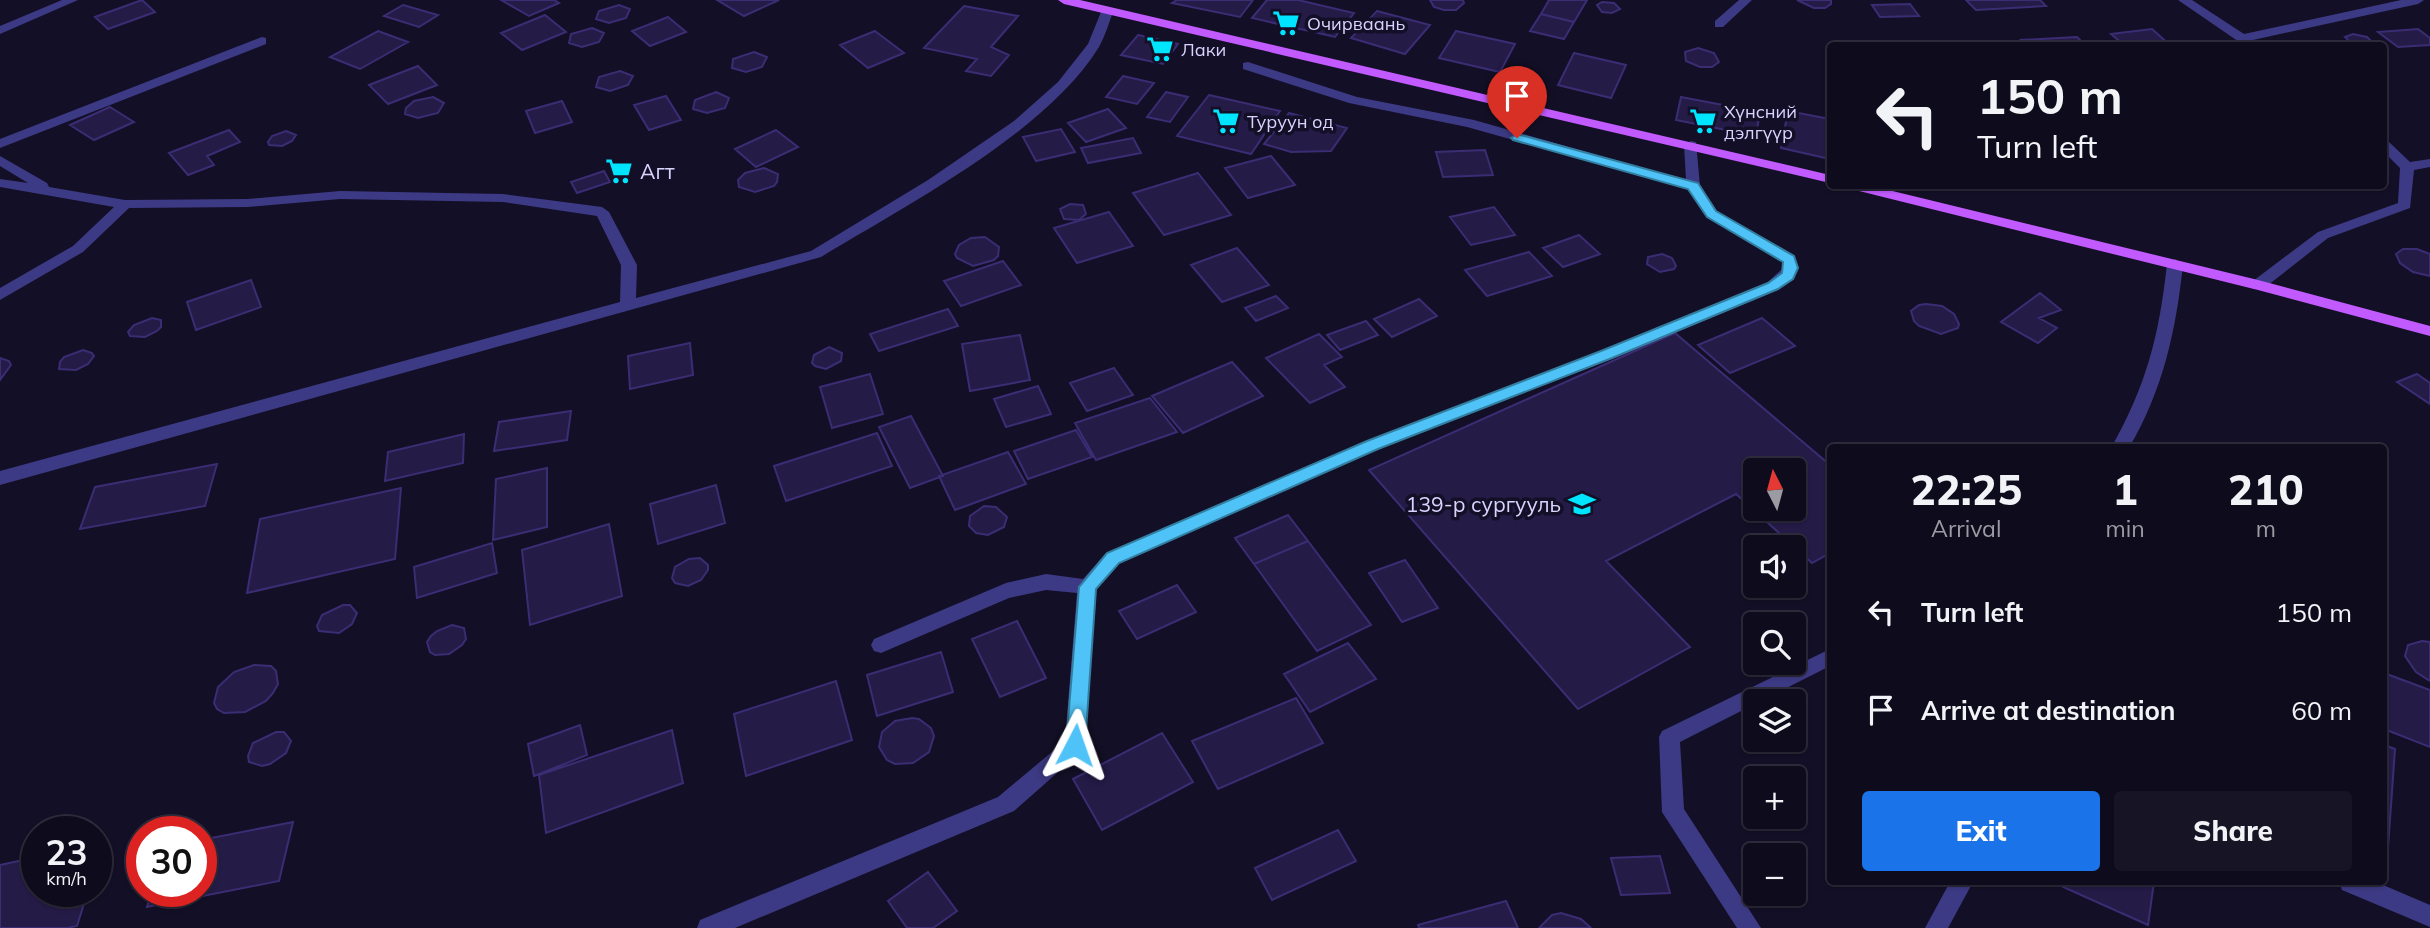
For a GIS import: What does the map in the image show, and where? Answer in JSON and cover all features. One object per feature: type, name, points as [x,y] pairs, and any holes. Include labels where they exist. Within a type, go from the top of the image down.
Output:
[{"type":"main road","points":[[1064,0],[1827,178]]},
{"type":"main road","points":[[1868,189],[2175,264],[2430,331]]},
{"type":"street","points":[[0,30],[72,0]]},
{"type":"street","points":[[1719,24],[1746,0]]},
{"type":"street","points":[[2183,0],[2248,42],[2418,0]]},
{"type":"street","points":[[0,478],[544,330],[628,303],[816,254],[875,220],[1019,124],[1063,85],[1094,45],[1107,12]]},
{"type":"street","points":[[0,144],[262,41]]},
{"type":"street","points":[[1248,66],[1354,100],[1469,123],[1693,186]]},
{"type":"street","points":[[708,928],[1006,804],[1075,745],[1087,587],[1113,558],[1372,445],[1606,355],[1761,291],[1788,275],[1791,268],[1789,260],[1712,214],[1693,186],[1691,145]]},
{"type":"street","points":[[2258,285],[2323,235],[2405,205],[2407,167],[2387,148]]},
{"type":"street","points":[[0,160],[49,190]]},
{"type":"street","points":[[2407,167],[2430,163]]},
{"type":"street","points":[[0,183],[125,204],[248,203],[340,195],[503,198],[602,212],[629,265],[628,303]]},
{"type":"street","points":[[0,295],[78,249],[125,204]]},
{"type":"street","points":[[2122,444],[2157,375],[2164,346],[2175,264]]},
{"type":"street","points":[[881,645],[1006,591],[1046,583],[1087,587]]},
{"type":"street","points":[[1750,928],[1673,812],[1669,737],[1827,658]]},
{"type":"street","points":[[1936,928],[1960,885]]},
{"type":"street","points":[[2357,885],[2430,916]]},
{"type":"building","points":[[142,0],[155,12],[108,29],[95,17]]},
{"type":"building","points":[[501,0],[554,0],[559,3],[529,16]]},
{"type":"building","points":[[717,0],[779,0],[744,16]]},
{"type":"building","points":[[1177,0],[1253,0],[1240,17],[1172,3]]},
{"type":"building","points":[[1267,0],[1298,0],[1354,13],[1335,37],[1252,18]]},
{"type":"building","points":[[1430,0],[1463,0],[1464,3],[1456,10],[1444,10],[1434,7]]},
{"type":"building","points":[[1549,0],[1587,0],[1574,22],[1541,14]]},
{"type":"building","points":[[1797,0],[1831,0],[1831,4],[1825,8],[1814,8]]},
{"type":"building","points":[[1966,0],[2040,0],[2046,6],[1976,10]]},
{"type":"building","points":[[1602,2],[1614,3],[1620,9],[1612,13],[1602,12],[1597,5]]},
{"type":"building","points":[[1910,4],[1919,16],[1880,17],[1872,5]]},
{"type":"building","points":[[403,5],[438,15],[419,27],[384,16]]},
{"type":"building","points":[[619,5],[630,9],[626,18],[609,23],[596,19],[599,11]]},
{"type":"building","points":[[964,6],[1018,16],[991,47],[1009,55],[991,76],[966,71],[977,59],[924,48]]},
{"type":"building","points":[[1377,11],[1430,25],[1405,54],[1351,38]]},
{"type":"building","points":[[1541,14],[1574,22],[1564,39],[1530,31]]},
{"type":"building","points":[[545,15],[566,32],[522,50],[501,33]]},
{"type":"building","points":[[668,17],[686,32],[650,46],[632,31]]},
{"type":"building","points":[[592,28],[604,33],[599,42],[582,47],[569,43],[571,34]]},
{"type":"building","points":[[2152,29],[2167,42],[2120,42],[2111,34]]},
{"type":"building","points":[[2418,29],[2430,38],[2430,45],[2398,47],[2378,32]]},
{"type":"building","points":[[378,31],[408,42],[360,69],[330,57]]},
{"type":"building","points":[[875,31],[904,53],[868,68],[840,45]]},
{"type":"building","points":[[1456,31],[1515,44],[1500,72],[1439,58]]},
{"type":"building","points":[[2353,34],[2367,37],[2372,42],[2350,42],[2345,37]]},
{"type":"building","points":[[1138,35],[1178,44],[1163,64],[1121,55]]},
{"type":"building","points":[[2077,37],[2082,42],[2023,42],[2021,40]]},
{"type":"building","points":[[1698,48],[1714,53],[1719,62],[1712,67],[1700,67],[1686,61],[1685,52]]},
{"type":"building","points":[[754,52],[767,57],[762,67],[746,72],[732,68],[733,59]]},
{"type":"building","points":[[1574,53],[1626,65],[1611,98],[1558,85]]},
{"type":"building","points":[[418,66],[437,85],[388,104],[369,85]]},
{"type":"building","points":[[620,71],[633,76],[628,85],[610,91],[596,87],[599,77]]},
{"type":"building","points":[[1123,76],[1154,83],[1137,104],[1106,97]]},
{"type":"building","points":[[716,92],[729,98],[725,108],[707,113],[693,109],[695,100]]},
{"type":"building","points":[[1166,92],[1188,97],[1170,122],[1147,117]]},
{"type":"building","points":[[1209,95],[1280,111],[1251,154],[1177,136]]},
{"type":"building","points":[[666,96],[681,120],[649,130],[634,105]]},
{"type":"building","points":[[433,97],[444,103],[438,113],[418,118],[405,114],[406,108],[414,101]]},
{"type":"building","points":[[1681,97],[1760,112],[1756,136],[1676,120]]},
{"type":"building","points":[[562,101],[572,122],[535,133],[526,111]]},
{"type":"building","points":[[110,107],[134,122],[94,140],[70,125]]},
{"type":"building","points":[[1108,109],[1126,128],[1086,142],[1068,123]]},
{"type":"building","points":[[1788,111],[1827,118],[1827,158],[1781,148]]},
{"type":"building","points":[[1289,113],[1347,128],[1331,151],[1291,152],[1264,144]]},
{"type":"building","points":[[1061,129],[1075,152],[1036,161],[1023,137]]},
{"type":"building","points":[[229,130],[240,142],[207,156],[214,165],[188,175],[169,153]]},
{"type":"building","points":[[776,130],[798,147],[756,167],[735,149]]},
{"type":"building","points":[[286,131],[296,135],[292,141],[282,146],[269,145],[272,136]]},
{"type":"building","points":[[1133,138],[1141,153],[1088,163],[1081,148]]},
{"type":"building","points":[[1485,150],[1493,175],[1443,177],[1436,152]]},
{"type":"building","points":[[1271,156],[1295,185],[1248,198],[1225,168]]},
{"type":"building","points":[[764,168],[778,174],[774,186],[755,192],[739,187],[738,180],[745,173]]},
{"type":"building","points":[[604,171],[610,182],[577,193],[571,182]]},
{"type":"building","points":[[1198,173],[1231,215],[1164,235],[1133,193]]},
{"type":"building","points":[[1070,204],[1083,205],[1086,214],[1079,220],[1064,219],[1060,209]]},
{"type":"building","points":[[1494,207],[1515,235],[1471,245],[1450,217]]},
{"type":"building","points":[[1109,212],[1133,246],[1077,263],[1054,228]]},
{"type":"building","points":[[1579,235],[1600,254],[1563,267],[1543,248]]},
{"type":"building","points":[[985,237],[999,247],[998,256],[994,260],[973,266],[957,258],[955,254],[959,245],[971,238]]},
{"type":"building","points":[[1237,248],[1269,285],[1222,302],[1191,265]]},
{"type":"building","points":[[2403,249],[2417,249],[2430,254],[2430,276],[2413,272],[2400,263],[2396,254]]},
{"type":"building","points":[[1529,252],[1552,276],[1487,296],[1465,270]]},
{"type":"building","points":[[1662,254],[1672,258],[1676,266],[1674,269],[1660,272],[1647,264],[1648,257]]},
{"type":"building","points":[[1003,261],[1021,285],[961,306],[944,281]]},
{"type":"building","points":[[251,280],[261,307],[196,330],[187,302]]},
{"type":"building","points":[[2040,293],[2061,310],[2039,318],[2057,328],[2038,343],[2001,322]]},
{"type":"building","points":[[1276,296],[1288,308],[1256,321],[1245,308]]},
{"type":"building","points":[[1419,299],[1437,316],[1392,337],[1374,319]]},
{"type":"building","points":[[1926,304],[1942,306],[1954,314],[1958,328],[1941,334],[1919,326],[1911,311]]},
{"type":"building","points":[[948,309],[958,326],[879,351],[870,334]]},
{"type":"building","points":[[152,318],[161,320],[161,327],[157,331],[145,337],[130,336],[128,332],[134,325]]},
{"type":"building","points":[[1762,318],[1795,346],[1730,373],[1698,345]]},
{"type":"building","points":[[1366,321],[1378,335],[1340,350],[1327,335]]},
{"type":"building","points":[[1675,333],[1827,462],[1827,555],[1812,563],[1806,558],[1806,535],[1781,535],[1767,522],[1806,522],[1806,458],[1743,458],[1743,500],[1736,494],[1606,561],[1690,647],[1578,709],[1369,470]]},
{"type":"building","points":[[1319,334],[1342,357],[1324,365],[1345,387],[1310,403],[1266,358]]},
{"type":"building","points":[[1020,335],[1030,380],[970,391],[962,344]]},
{"type":"building","points":[[690,343],[693,375],[630,389],[628,356]]},
{"type":"building","points":[[829,347],[842,353],[841,361],[826,369],[815,366],[812,363],[814,355]]},
{"type":"building","points":[[83,350],[94,356],[88,364],[76,370],[59,369],[64,357]]},
{"type":"building","points":[[0,358],[9,361],[11,365],[0,380]]},
{"type":"building","points":[[1232,362],[1263,396],[1183,433],[1152,396]]},
{"type":"building","points":[[1114,368],[1133,395],[1087,411],[1070,383]]},
{"type":"building","points":[[870,374],[883,414],[832,428],[820,387]]},
{"type":"building","points":[[2417,374],[2430,383],[2430,404],[2397,382]]},
{"type":"building","points":[[1038,386],[1051,414],[1006,427],[994,399]]},
{"type":"building","points":[[1150,398],[1177,432],[1096,460],[1075,423]]},
{"type":"building","points":[[571,411],[567,440],[494,451],[499,422]]},
{"type":"building","points":[[911,416],[943,476],[910,488],[879,427]]},
{"type":"building","points":[[1076,430],[1092,457],[1028,479],[1014,451]]},
{"type":"building","points":[[877,433],[892,466],[786,501],[774,466]]},
{"type":"building","points":[[464,434],[463,463],[385,481],[388,452]]},
{"type":"building","points":[[1008,452],[1026,484],[955,510],[939,476]]},
{"type":"building","points":[[217,464],[205,506],[80,529],[95,487]]},
{"type":"building","points":[[547,468],[547,527],[493,540],[496,479]]},
{"type":"building","points":[[716,485],[725,523],[658,544],[650,504]]},
{"type":"building","points":[[401,488],[395,559],[247,593],[260,519]]},
{"type":"building","points":[[984,506],[996,507],[1007,517],[1004,527],[988,535],[976,533],[969,526],[970,516]]},
{"type":"building","points":[[1288,515],[1308,541],[1254,564],[1235,538]]},
{"type":"building","points":[[609,524],[622,596],[530,625],[522,550]]},
{"type":"building","points":[[1308,541],[1371,625],[1317,651],[1254,564]]},
{"type":"building","points":[[492,543],[497,573],[417,598],[414,567]]},
{"type":"building","points":[[700,558],[708,565],[708,570],[701,580],[688,586],[675,583],[672,578],[675,567],[689,559]]},
{"type":"building","points":[[1405,560],[1438,608],[1402,622],[1369,573]]},
{"type":"building","points":[[1177,585],[1196,612],[1137,639],[1119,611]]},
{"type":"building","points":[[343,605],[350,605],[357,613],[352,624],[339,633],[319,631],[317,626],[322,615]]},
{"type":"building","points":[[1017,621],[1046,678],[1000,697],[972,639]]},
{"type":"building","points":[[452,625],[464,628],[466,639],[462,645],[449,654],[435,655],[430,652],[427,642],[431,636]]},
{"type":"building","points":[[2430,642],[2430,681],[2416,672],[2405,656],[2408,645]]},
{"type":"building","points":[[1348,643],[1376,679],[1310,712],[1284,674]]},
{"type":"building","points":[[941,652],[953,692],[877,716],[867,675]]},
{"type":"building","points":[[254,665],[271,666],[276,671],[278,684],[273,693],[266,701],[245,712],[224,713],[217,709],[214,703],[218,687],[234,672]]},
{"type":"building","points":[[2387,674],[2430,690],[2430,747],[2387,730]]},
{"type":"building","points":[[836,681],[852,740],[746,776],[734,714]]},
{"type":"building","points":[[1296,698],[1323,743],[1218,789],[1192,741]]},
{"type":"building","points":[[919,719],[931,728],[934,736],[929,752],[913,763],[895,764],[887,760],[879,747],[882,732],[895,721]]},
{"type":"building","points":[[580,725],[587,755],[534,776],[528,744]]},
{"type":"building","points":[[672,730],[683,783],[546,833],[539,775]]},
{"type":"building","points":[[276,732],[284,732],[291,741],[286,753],[262,766],[249,762],[248,756],[253,743]]},
{"type":"building","points":[[1162,733],[1193,782],[1102,830],[1073,779]]},
{"type":"building","points":[[2387,746],[2395,749],[2387,847]]},
{"type":"building","points":[[293,822],[279,881],[217,893],[217,837]]},
{"type":"building","points":[[1338,830],[1356,861],[1272,900],[1255,868]]},
{"type":"building","points":[[1660,856],[1670,893],[1621,895],[1611,858]]},
{"type":"building","points":[[21,860],[21,907],[83,907],[77,926],[0,928],[0,865]]},
{"type":"building","points":[[928,872],[957,911],[933,928],[907,928],[888,901]]},
{"type":"building","points":[[2154,885],[2148,925],[2063,887]]},
{"type":"building","points":[[1506,901],[1518,928],[1419,928],[1418,925]]},
{"type":"building","points":[[1561,913],[1581,919],[1591,928],[1539,928],[1552,915]]},
{"type":"place","name":"Очирваань","points":[[1286,23]]},
{"type":"place","name":"Лаки","points":[[1160,49]]},
{"type":"place","name":"Туруун од","points":[[1226,121]]},
{"type":"place","name":"Хүнсний дэлгүүр","points":[[1703,121]]},
{"type":"place","name":"Агт","points":[[619,171]]},
{"type":"place","name":"139-р сургууль","points":[[1582,504]]},
{"type":"route","points":[[1075,745],[1087,587],[1113,558],[1372,445],[1606,355],[1773,286],[1788,275],[1791,268],[1789,260],[1712,214],[1693,186],[1517,138]]}]
